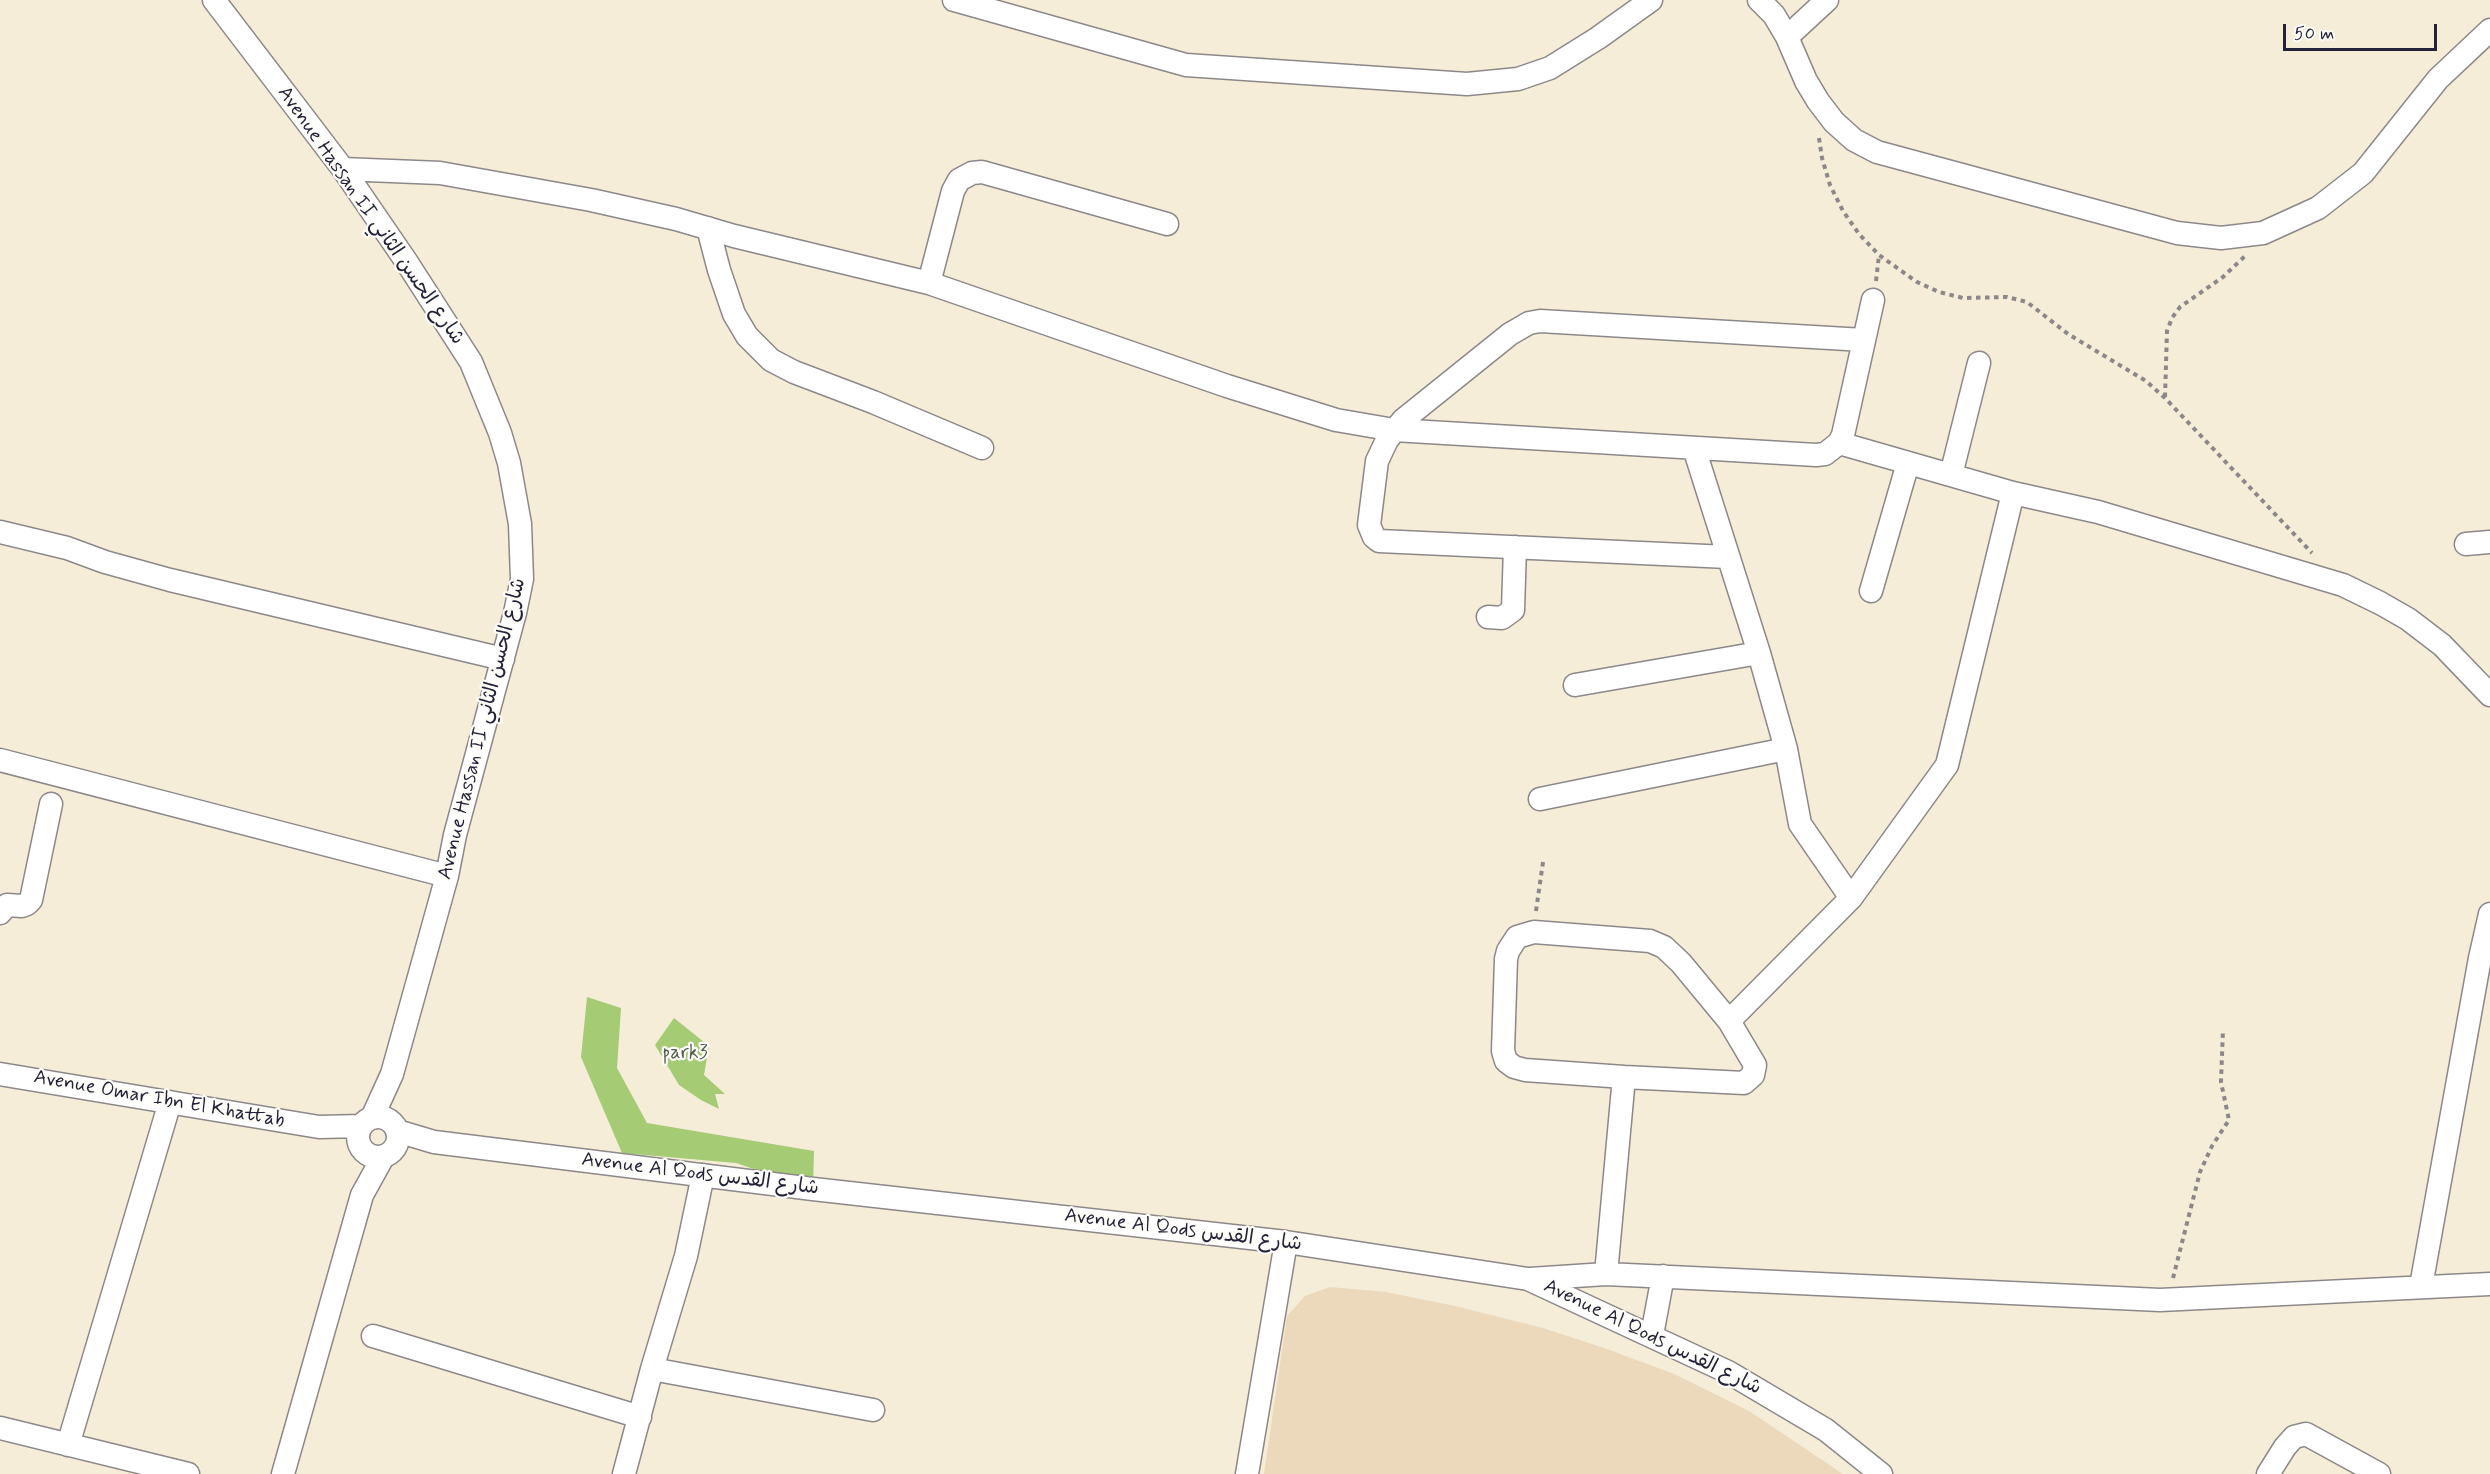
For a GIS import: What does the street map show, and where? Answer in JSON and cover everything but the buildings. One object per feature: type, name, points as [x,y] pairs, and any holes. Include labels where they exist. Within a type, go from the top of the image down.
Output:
[{"type":"street","name":"Avenue Hassan II شارع الحسن الثاني","points":[[214,0],[343,169],[471,362],[500,433],[509,462],[522,541],[520,591],[503,660],[455,835],[447,876],[392,1074],[362,1196],[284,1474]]},
{"type":"street","points":[[954,0],[1186,65],[1467,84],[1518,80],[1550,68],[1598,38],[1651,0]]},
{"type":"street","points":[[1598,38],[1630,0]]},
{"type":"street","points":[[1759,0],[1774,15],[1787,37],[1806,81],[1834,122],[1854,140],[1876,152],[2177,233],[2221,238],[2262,233],[2319,208],[2363,173],[2438,79],[2490,30]]},
{"type":"street","points":[[1787,37],[1827,0]]},
{"type":"street","points":[[343,169],[440,173],[591,200],[708,228],[929,283],[1227,386],[1336,420],[1394,430],[1816,456],[1825,454],[1839,443],[1844,435],[1873,300]]},
{"type":"street","points":[[929,283],[953,191],[959,180],[972,173],[982,172],[1167,224]]},
{"type":"street","points":[[708,228],[734,314],[747,336],[771,360],[794,372],[982,448]]},
{"type":"street","points":[[1728,557],[1385,543],[1374,537],[1369,525],[1377,461],[1394,430],[1509,334],[1529,323],[1540,321],[1864,340]]},
{"type":"street","points":[[1951,475],[1979,363]]},
{"type":"street","points":[[1839,443],[2013,493],[2098,512],[2343,585],[2408,619],[2442,645],[2490,695]]},
{"type":"street","points":[[1694,448],[1759,653],[1786,749],[1800,824],[1851,898]]},
{"type":"street","points":[[1871,591],[1908,463]]},
{"type":"street","points":[[1729,1022],[1851,898],[1947,765],[2013,493]]},
{"type":"street","points":[[0,532],[67,548],[105,562],[170,580],[503,660]]},
{"type":"street","points":[[2466,544],[2490,542]]},
{"type":"street","points":[[1488,617],[1502,618],[1513,610],[1515,547]]},
{"type":"street","points":[[1575,685],[1759,653]]},
{"type":"street","points":[[1540,800],[1786,749]]},
{"type":"street","points":[[0,760],[447,876]]},
{"type":"street","points":[[0,912],[7,905],[22,906],[31,900],[51,804]]},
{"type":"street","points":[[2421,1286],[2485,963],[2490,914]]},
{"type":"street","points":[[1534,932],[1650,940],[1664,947],[1681,963],[1729,1022],[1755,1065],[1753,1075],[1744,1083],[1624,1077],[1525,1070],[1514,1067],[1506,1061],[1503,1051],[1508,951],[1518,937],[1534,932]]},
{"type":"street","name":"Avenue Omar Ibn El Khattab","points":[[0,1074],[377,1137]]},
{"type":"street","points":[[1606,1274],[1624,1077]]},
{"type":"street","points":[[68,1445],[170,1102]]},
{"type":"street","name":"Avenue Al Qods شارع القدس","points":[[377,1137],[1286,1242],[1528,1279],[1728,1372],[1827,1431],[1881,1474]]},
{"type":"street","points":[[624,1474],[686,1256],[703,1175]]},
{"type":"street","points":[[1247,1474],[1286,1242]]},
{"type":"street","points":[[1528,1279],[1606,1274],[2168,1299],[2490,1284]]},
{"type":"street","points":[[1652,1335],[1663,1276]]},
{"type":"street","points":[[374,1336],[640,1417]]},
{"type":"street","points":[[652,1369],[873,1410]]},
{"type":"street","points":[[0,1428],[188,1474]]},
{"type":"street","points":[[2268,1474],[2294,1437],[2306,1434],[2379,1474]]},
{"type":"path","points":[[1818,101],[1820,149],[1830,185],[1843,211],[1880,255],[1917,282],[1939,292],[1963,298],[2007,297],[2027,302],[2068,334],[2125,367],[2165,398],[2318,560]]},
{"type":"path","points":[[2165,398],[2167,332],[2172,318],[2180,307],[2239,264],[2262,233]]},
{"type":"path","points":[[1534,932],[1543,862]]},
{"type":"path","points":[[2168,1299],[2200,1172],[2212,1146],[2229,1120],[2221,1082],[2223,1029]]},
{"type":"shaded area","points":[[1330,1287],[1386,1292],[1455,1306],[1543,1328],[1607,1349],[1674,1374],[1749,1411],[1843,1474],[1264,1474],[1287,1316],[1305,1296]]},
{"type":"green space","points":[[587,997],[621,1008],[617,1068],[647,1123],[814,1151],[813,1189],[736,1163],[622,1153],[581,1057]]},
{"type":"green space","name":"park3","points":[[674,1018],[709,1046],[704,1075],[725,1094],[715,1094],[719,1109],[679,1085],[655,1045]]}]
